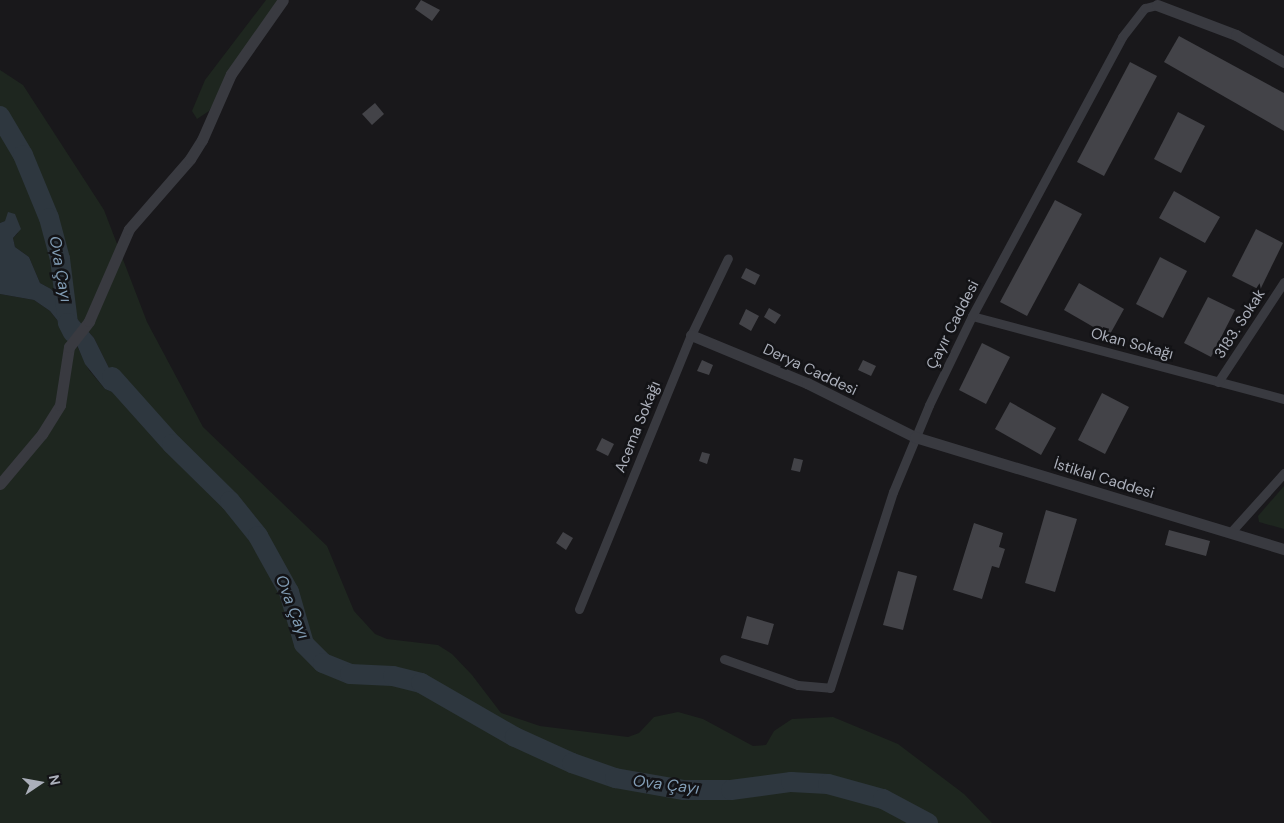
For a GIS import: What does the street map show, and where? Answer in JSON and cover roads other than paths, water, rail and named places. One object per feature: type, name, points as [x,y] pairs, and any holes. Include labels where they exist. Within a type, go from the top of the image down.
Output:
[{"type":"street","points":[[0,484],[48,427],[60,405],[69,347],[89,321],[129,229],[190,159],[202,140],[231,74],[283,0]]},
{"type":"street","points":[[1157,5],[1236,35],[1284,62]]},
{"type":"street","name":"Çayır Caddesi","points":[[724,659],[798,685],[830,688],[893,492],[914,437],[972,316],[1122,37],[1145,8],[1157,5]]},
{"type":"street","name":"Acema Sokağı","points":[[579,609],[691,335],[728,258]]},
{"type":"street","name":"3183. Sokak","points":[[1218,382],[1284,282]]},
{"type":"street","name":"Okan Sokağı","points":[[972,316],[1284,399]]},
{"type":"street","name":"Derya Caddesi","points":[[691,335],[807,383],[914,437]]},
{"type":"street","name":"İstiklal Caddesi","points":[[914,437],[1284,549]]},
{"type":"street","points":[[1230,533],[1284,473]]},
{"type":"waterway","name":"Ova Çayı","points":[[0,116],[23,155],[49,218],[60,259],[68,323],[73,333]]},
{"type":"waterway","name":"Ova Çayı","points":[[112,377],[172,444],[230,501],[258,536],[289,592],[304,644],[323,663],[350,674],[393,676],[421,683],[515,737],[572,763],[615,778],[684,790],[731,790],[791,782],[828,784],[883,799],[928,823]]}]
